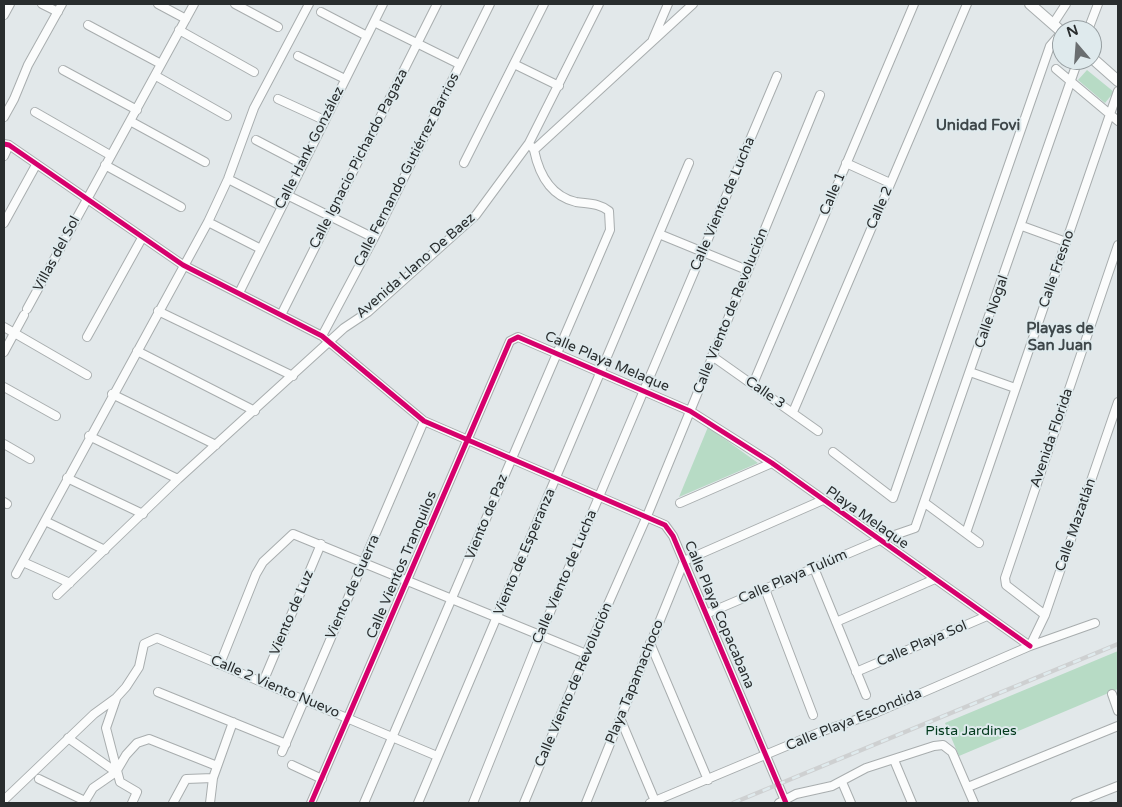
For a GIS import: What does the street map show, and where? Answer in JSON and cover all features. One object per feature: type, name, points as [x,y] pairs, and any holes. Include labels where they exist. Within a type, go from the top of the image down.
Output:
[{"type":"main road","points":[[1030,4],[1052,23]]},
{"type":"main road","points":[[1102,66],[1118,80]]},
{"type":"street","points":[[4,15],[10,4]]},
{"type":"street","points":[[42,4],[58,12]]},
{"type":"street","points":[[4,117],[14,99],[28,64],[62,4]]},
{"type":"street","points":[[158,4],[186,19]]},
{"type":"street","name":"Villas del Sol","points":[[4,352],[104,165],[137,110],[194,4]]},
{"type":"street","points":[[235,4],[278,27]]},
{"type":"street","points":[[16,574],[89,436],[208,222],[228,179],[254,108],[309,4]]},
{"type":"street","name":"Calle Hank González","points":[[239,293],[383,4]]},
{"type":"street","name":"Calle Ignacio Pichardo Pagaza","points":[[282,313],[437,4]]},
{"type":"street","name":"Calle Fernando Gutiérrez Barrios","points":[[322,336],[374,238],[490,4]]},
{"type":"street","points":[[464,163],[544,4]]},
{"type":"street","name":"Avenida Llano De Baez","points":[[57,594],[178,479],[255,411],[344,328],[368,312],[476,215],[529,143],[599,4]]},
{"type":"street","points":[[651,43],[668,4]]},
{"type":"street","points":[[529,143],[534,150],[694,4]]},
{"type":"street","name":"Calle 1","points":[[753,384],[914,4]]},
{"type":"street","name":"Calle 2","points":[[793,412],[967,4]]},
{"type":"street","points":[[1056,20],[1066,4]]},
{"type":"street","points":[[1092,20],[1098,4]]},
{"type":"street","points":[[321,12],[367,36]]},
{"type":"street","points":[[374,22],[460,64]]},
{"type":"street","points":[[88,24],[161,64]]},
{"type":"street","points":[[179,30],[254,72]]},
{"type":"street","points":[[833,452],[893,498],[1052,44]]},
{"type":"street","points":[[298,56],[345,79]]},
{"type":"street","points":[[514,64],[559,86]]},
{"type":"street","points":[[63,70],[137,110]]},
{"type":"street","points":[[1057,70],[1118,122]]},
{"type":"street","name":"Calle Nogal","points":[[880,540],[914,528],[925,503],[1075,70]]},
{"type":"street","points":[[156,76],[226,116]]},
{"type":"street","name":"Calle Viento de Lucha","points":[[473,803],[540,636],[778,76]]},
{"type":"street","name":"Calle Fresno","points":[[966,533],[1111,116],[1118,91]]},
{"type":"street","name":"Calle Viento de Revolución","points":[[524,803],[586,654],[647,516],[820,95]]},
{"type":"street","points":[[278,99],[324,120]]},
{"type":"street","points":[[35,112],[110,155]]},
{"type":"street","points":[[130,121],[205,162]]},
{"type":"street","points":[[256,140],[302,164]]},
{"type":"street","points":[[4,156],[7,144],[183,265],[282,313],[330,341]]},
{"type":"street","name":"Viento de Paz","points":[[364,803],[610,230],[610,211],[602,205],[574,201],[557,193],[544,180],[534,150]]},
{"type":"street","name":"Viento de Esperanza","points":[[418,803],[689,163]]},
{"type":"street","points":[[846,163],[890,183]]},
{"type":"street","points":[[4,223],[36,165]]},
{"type":"street","points":[[104,165],[181,207]]},
{"type":"street","points":[[228,179],[281,206]]},
{"type":"street","points":[[287,195],[374,238]]},
{"type":"street","points":[[208,222],[261,249]]},
{"type":"street","points":[[1022,226],[1066,242]]},
{"type":"street","points":[[659,234],[747,270]]},
{"type":"street","points":[[87,337],[142,238]]},
{"type":"street","name":"Avenida Florida","points":[[1045,615],[1006,585],[1005,578],[1118,245]]},
{"type":"street","points":[[158,311],[293,376]]},
{"type":"street","points":[[4,327],[87,375]]},
{"type":"street","name":"Calle Playa Melaque","points":[[515,337],[521,337],[556,354],[690,411]]},
{"type":"street","name":"Calle Vientos Tranquilos","points":[[311,803],[510,341],[515,337]]},
{"type":"street","name":"Calle Playa Copacabana","points":[[330,341],[424,422],[600,495],[647,516],[670,530],[766,756],[783,802]]},
{"type":"street","points":[[136,351],[255,411]]},
{"type":"street","name":"Calle 3","points":[[712,356],[818,431]]},
{"type":"street","points":[[970,372],[1015,388]]},
{"type":"street","points":[[4,387],[56,416]]},
{"type":"street","points":[[112,394],[216,445]]},
{"type":"street","name":"Calle Mazatlán","points":[[1030,646],[1045,615],[1118,402]]},
{"type":"street","name":"Playa Melaque","points":[[690,411],[772,463],[1030,646]]},
{"type":"street","name":"Viento de Guerra","points":[[282,752],[365,563],[424,422]]},
{"type":"street","points":[[89,436],[178,479]]},
{"type":"street","points":[[4,444],[30,459]]},
{"type":"street","points":[[680,503],[772,463]]},
{"type":"street","points":[[67,478],[143,514]]},
{"type":"street","points":[[684,561],[824,500]]},
{"type":"street","points":[[925,503],[979,543]]},
{"type":"street","points":[[45,521],[105,550]]},
{"type":"street","points":[[220,664],[256,574],[263,562],[293,534],[586,654]]},
{"type":"street","name":"Calle Playa Tulúm","points":[[706,614],[880,540]]},
{"type":"street","name":"Viento de Luz","points":[[263,682],[321,544]]},
{"type":"street","name":"Playa Tapamachoco","points":[[586,803],[684,561]]},
{"type":"street","points":[[23,562],[70,583]]},
{"type":"street","points":[[814,568],[866,695]]},
{"type":"street","points":[[836,622],[935,579]]},
{"type":"street","points":[[765,589],[814,715]]},
{"type":"street","name":"Calle Playa Sol","points":[[856,672],[988,616]]},
{"type":"street","name":"Calle Playa Escondida","points":[[652,802],[820,732],[873,714],[1030,646],[1095,622]]},
{"type":"street","name":"Calle 2 Viento Nuevo","points":[[116,698],[139,667],[144,644],[157,638],[437,756]]},
{"type":"street","points":[[650,643],[708,780]]},
{"type":"street","points":[[158,692],[286,744]]},
{"type":"street","points":[[1112,694],[1118,711]]},
{"type":"street","points":[[4,800],[94,714],[116,698]]},
{"type":"street","points":[[116,698],[106,728],[120,782],[137,792],[132,803]]},
{"type":"street","points":[[620,718],[652,802]]},
{"type":"street","points":[[210,803],[213,778],[233,722]]},
{"type":"street","points":[[968,787],[1118,726]]},
{"type":"street","points":[[68,738],[116,772]]},
{"type":"street","points":[[40,779],[85,802],[93,788],[116,772],[126,755],[144,739],[149,738],[217,766]]},
{"type":"street","points":[[783,802],[810,790],[842,782],[866,768],[934,746],[943,745],[952,752],[974,803]]},
{"type":"street","points":[[894,760],[912,803]]},
{"type":"street","points":[[292,765],[322,779]]},
{"type":"street","points":[[173,803],[186,779],[213,778]]},
{"type":"street","points":[[842,782],[851,803]]},
{"type":"street","points":[[1075,803],[1118,786]]},
{"type":"green space","points":[[1087,70],[1114,92],[1105,103],[1078,80]]},
{"type":"green space","points":[[708,427],[758,463],[679,497]]},
{"type":"green space","name":"Pista Jardines","points":[[1118,651],[1118,689],[959,756],[945,723]]},
{"type":"railway","points":[[733,803],[1118,644]]},
{"type":"cycle path","points":[[4,144],[9,145],[183,265],[322,336],[424,421],[665,525],[673,536],[786,803]]},
{"type":"cycle path","points":[[311,803],[510,341],[518,337],[690,411],[772,463],[1030,646]]},
{"type":"district","name":"Unidad Fovi","points":[[978,126]]},
{"type":"district","name":"Playas de San Juan","points":[[1060,338]]}]
